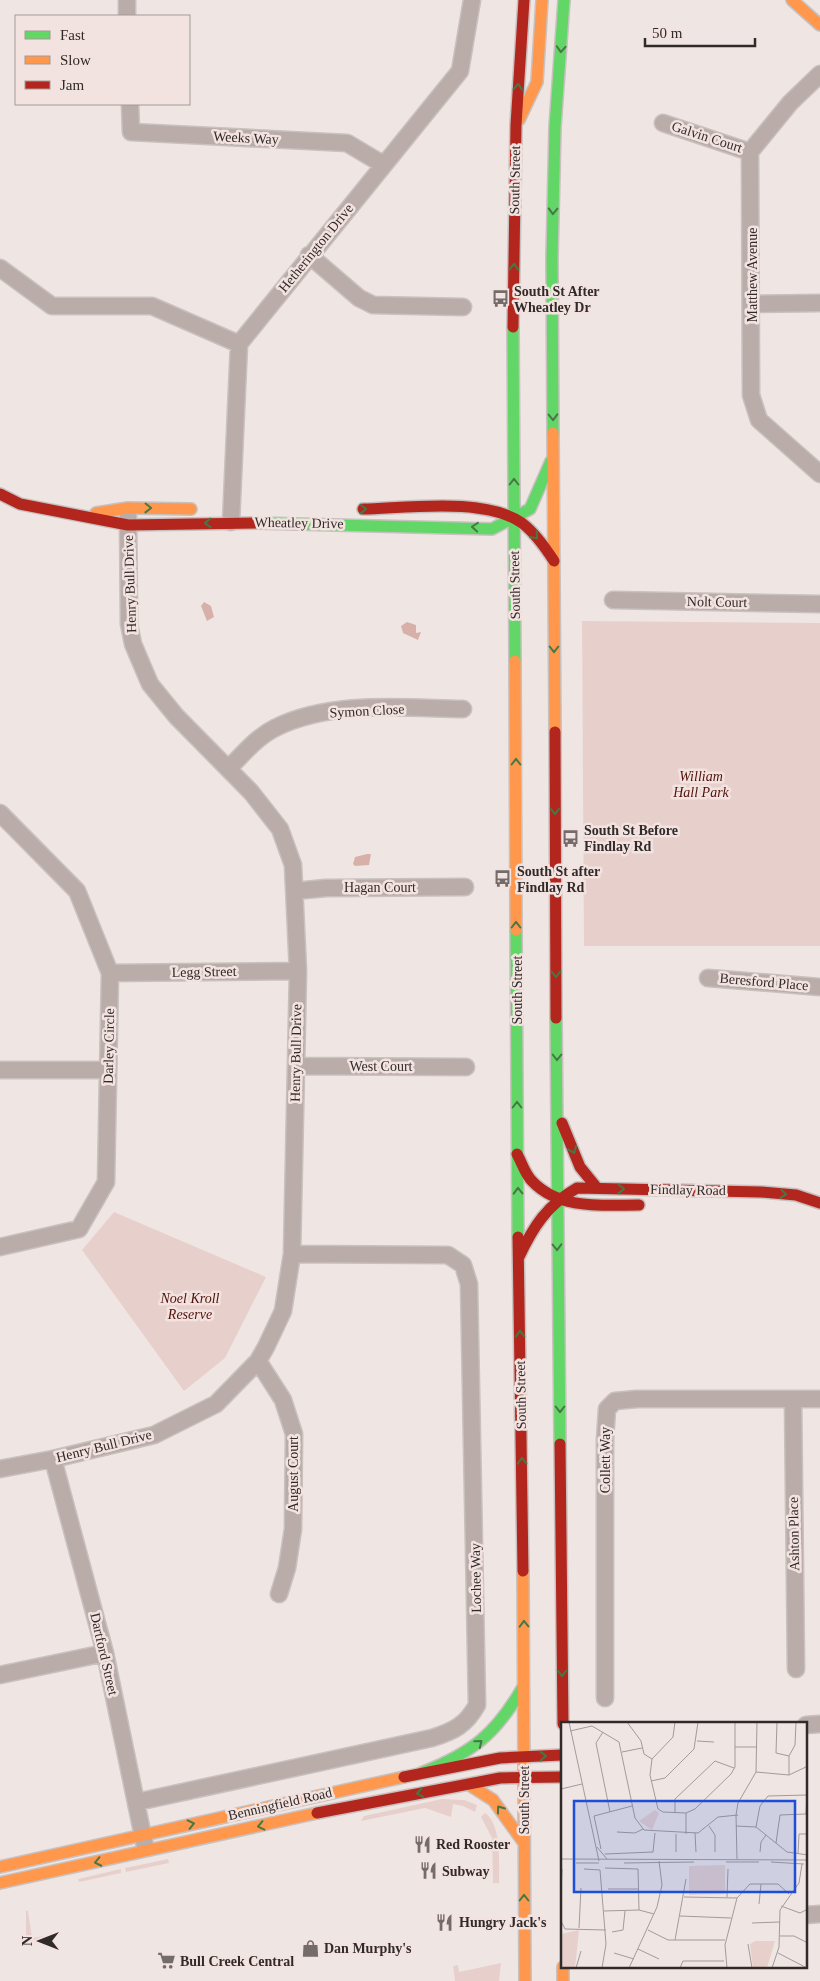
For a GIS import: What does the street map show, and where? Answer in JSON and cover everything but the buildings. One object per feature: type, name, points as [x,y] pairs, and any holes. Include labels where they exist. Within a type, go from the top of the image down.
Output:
[{"type":"main road","name":"South Street","points":[[524,0],[516,126],[514,518],[516,601],[517,1154],[524,1685],[525,1981]]},
{"type":"main road","points":[[516,126],[537,82],[542,0]]},
{"type":"main road","points":[[563,1722],[557,1198],[552,258],[556,127],[564,0]]},
{"type":"main road","points":[[792,0],[820,25]]},
{"type":"main road","name":"Wheatley Drive","points":[[0,494],[20,504],[82,514],[128,525],[232,513],[492,529],[530,509],[554,455]]},
{"type":"main road","name":"Wheatley Drive","points":[[82,514],[128,508],[204,509]]},
{"type":"main road","name":"Wheatley Drive","points":[[352,509],[470,509],[514,518],[535,533],[554,561]]},
{"type":"main road","points":[[557,1108],[580,1167],[597,1188]]},
{"type":"main road","name":"Findlay Road","points":[[517,1154],[530,1179],[541,1190],[557,1198],[581,1205],[647,1205]]},
{"type":"main road","name":"Findlay Road","points":[[519,1257],[535,1223],[557,1198],[577,1188],[761,1192],[796,1195],[820,1205]]},
{"type":"main road","name":"Findlay Road","points":[[742,1204],[799,1207],[820,1205]]},
{"type":"main road","points":[[421,1773],[457,1760],[480,1744],[503,1721],[524,1685]]},
{"type":"main road","name":"Benningfield Road","points":[[0,1867],[486,1760],[561,1755]]},
{"type":"main road","name":"Benningfield Road","points":[[0,1883],[330,1811],[468,1784],[500,1778],[561,1777]]},
{"type":"main road","points":[[468,1784],[493,1800],[524,1843]]},
{"type":"main road","points":[[563,1968],[563,1981]]},
{"type":"street","points":[[127,0],[127,15]]},
{"type":"street","name":"Hetherington Drive","points":[[239,344],[309,255],[460,71],[472,0]]},
{"type":"street","points":[[750,152],[790,103],[820,74]]},
{"type":"street","name":"Weeks Way","points":[[130,105],[131,132],[347,143],[384,165]]},
{"type":"street","name":"Galvin Court","points":[[663,123],[750,152]]},
{"type":"street","name":"Matthew Avenue","points":[[750,152],[751,396],[759,420],[820,474]]},
{"type":"street","points":[[309,255],[359,298],[373,305],[386,307],[463,307]]},
{"type":"street","points":[[0,268],[52,306],[152,306],[239,344],[232,513]]},
{"type":"street","points":[[752,304],[820,303]]},
{"type":"street","name":"Henry Bull Drive","points":[[0,1469],[53,1459],[154,1435],[216,1404],[258,1361],[283,1311],[292,1254],[298,971],[294,865],[280,829],[251,792],[176,716],[150,684],[133,644],[128,610],[128,508]]},
{"type":"street","name":"Nolt Court","points":[[613,600],[820,604]]},
{"type":"street","name":"Symon Close","points":[[229,768],[252,745],[275,728],[310,716],[350,709],[463,709]]},
{"type":"street","name":"Darley Circle","points":[[0,814],[77,891],[110,973],[106,1182],[79,1229],[0,1247]]},
{"type":"street","name":"Hagan Court","points":[[295,891],[326,888],[465,887]]},
{"type":"street","name":"Legg Street","points":[[110,973],[298,971]]},
{"type":"street","name":"Beresford Place","points":[[708,978],[820,987]]},
{"type":"street","name":"West Court","points":[[296,1066],[466,1067]]},
{"type":"street","points":[[0,1070],[108,1070]]},
{"type":"street","name":"Lochee Way","points":[[137,1802],[432,1738],[459,1728],[472,1715],[477,1705],[469,1284],[463,1265],[448,1255],[292,1254]]},
{"type":"street","name":"August Court","points":[[258,1361],[284,1400],[294,1434],[293,1530],[287,1568],[279,1594]]},
{"type":"street","name":"Collett Way","points":[[605,1698],[605,1431],[607,1409],[615,1402],[637,1399],[820,1398]]},
{"type":"street","name":"Ashton Place","points":[[793,1399],[796,1669]]},
{"type":"street","name":"Dartford Street","points":[[53,1459],[105,1653],[146,1851]]},
{"type":"street","points":[[0,1675],[105,1653]]},
{"type":"green space","name":"William Hall Park","points":[[582,621],[820,623],[820,946],[584,946]]},
{"type":"green space","name":"Noel Kroll Reserve","points":[[114,1212],[266,1277],[225,1358],[184,1391],[82,1250]]},
{"type":"green space","points":[[442,1799],[464,1800],[477,1805],[475,1812],[463,1806],[453,1804],[451,1817],[425,1808],[361,1821],[364,1816]]},
{"type":"green space","points":[[485,1813],[490,1818],[497,1835],[499,1883],[493,1883],[492,1838],[481,1817]]},
{"type":"green space","points":[[168,1859],[169,1863],[126,1872],[125,1868]]},
{"type":"green space","points":[[121,1869],[121,1873],[79,1882],[78,1879]]},
{"type":"green space","points":[[26,1911],[28,1911],[32,1938],[43,1936],[44,1940],[42,1942],[35,1943],[26,1938]]},
{"type":"green space","points":[[501,1963],[499,1981],[455,1981],[453,1966],[458,1965],[459,1972]]},
{"type":"shaded area","points":[[204,602],[211,606],[214,617],[207,621],[201,606]]},
{"type":"shaded area","points":[[407,622],[416,625],[416,633],[421,632],[418,640],[403,633],[401,626]]},
{"type":"shaded area","points":[[371,854],[369,865],[355,866],[353,864],[355,857]]},
{"type":"traffic: fast","points":[[553,433],[552,258],[555,127],[564,0]]},
{"type":"traffic: fast","points":[[513,327],[515,661]]},
{"type":"traffic: fast","points":[[257,523],[492,529],[530,509],[551,461]]},
{"type":"traffic: fast","points":[[516,930],[518,1237]]},
{"type":"traffic: fast","points":[[556,1018],[560,1444]]},
{"type":"traffic: fast","points":[[421,1773],[455,1758],[481,1740],[503,1717],[523,1687]]},
{"type":"traffic: slow","points":[[519,120],[537,82],[542,0]]},
{"type":"traffic: slow","points":[[792,0],[820,25]]},
{"type":"traffic: slow","points":[[553,433],[555,732]]},
{"type":"traffic: slow","points":[[96,513],[128,508],[191,509]]},
{"type":"traffic: slow","points":[[515,661],[516,930]]},
{"type":"traffic: slow","points":[[523,1571],[525,1981]]},
{"type":"traffic: slow","points":[[0,1867],[404,1777]]},
{"type":"traffic: slow","points":[[468,1784],[493,1800],[524,1843]]},
{"type":"traffic: slow","points":[[0,1883],[317,1813]]},
{"type":"traffic: slow","points":[[563,1968],[563,1981]]},
{"type":"traffic: jam","points":[[513,327],[516,125],[524,0]]},
{"type":"traffic: jam","points":[[0,494],[20,504],[128,525],[257,523]]},
{"type":"traffic: jam","points":[[363,509],[445,506],[488,510],[506,515],[522,523],[540,540],[554,561]]},
{"type":"traffic: jam","points":[[555,732],[556,1018]]},
{"type":"traffic: jam","points":[[562,1123],[580,1167],[597,1188]]},
{"type":"traffic: jam","points":[[517,1154],[525,1172],[532,1181],[555,1197],[582,1204],[639,1205]]},
{"type":"traffic: jam","points":[[519,1257],[536,1226],[549,1209],[577,1188],[761,1192],[796,1195],[820,1203]]},
{"type":"traffic: jam","points":[[518,1237],[523,1571]]},
{"type":"traffic: jam","points":[[560,1444],[563,1722]]},
{"type":"traffic: jam","points":[[404,1777],[500,1758],[561,1755]]},
{"type":"traffic: jam","points":[[317,1813],[500,1778],[561,1777]]},
{"type":"place","name":"South St After Wheatley Dr","points":[[500,299]]},
{"type":"place","name":"South St Before Findlay Rd","points":[[570,838]]},
{"type":"place","name":"South St after Findlay Rd","points":[[503,879]]},
{"type":"place","name":"Red Rooster","points":[[422,1844]]},
{"type":"place","name":"Subway","points":[[428,1871]]},
{"type":"place","name":"Hungry Jack's","points":[[445,1922]]},
{"type":"place","name":"Dan Murphy's","points":[[310,1948]]},
{"type":"place","name":"Bull Creek Central","points":[[166,1961]]}]
